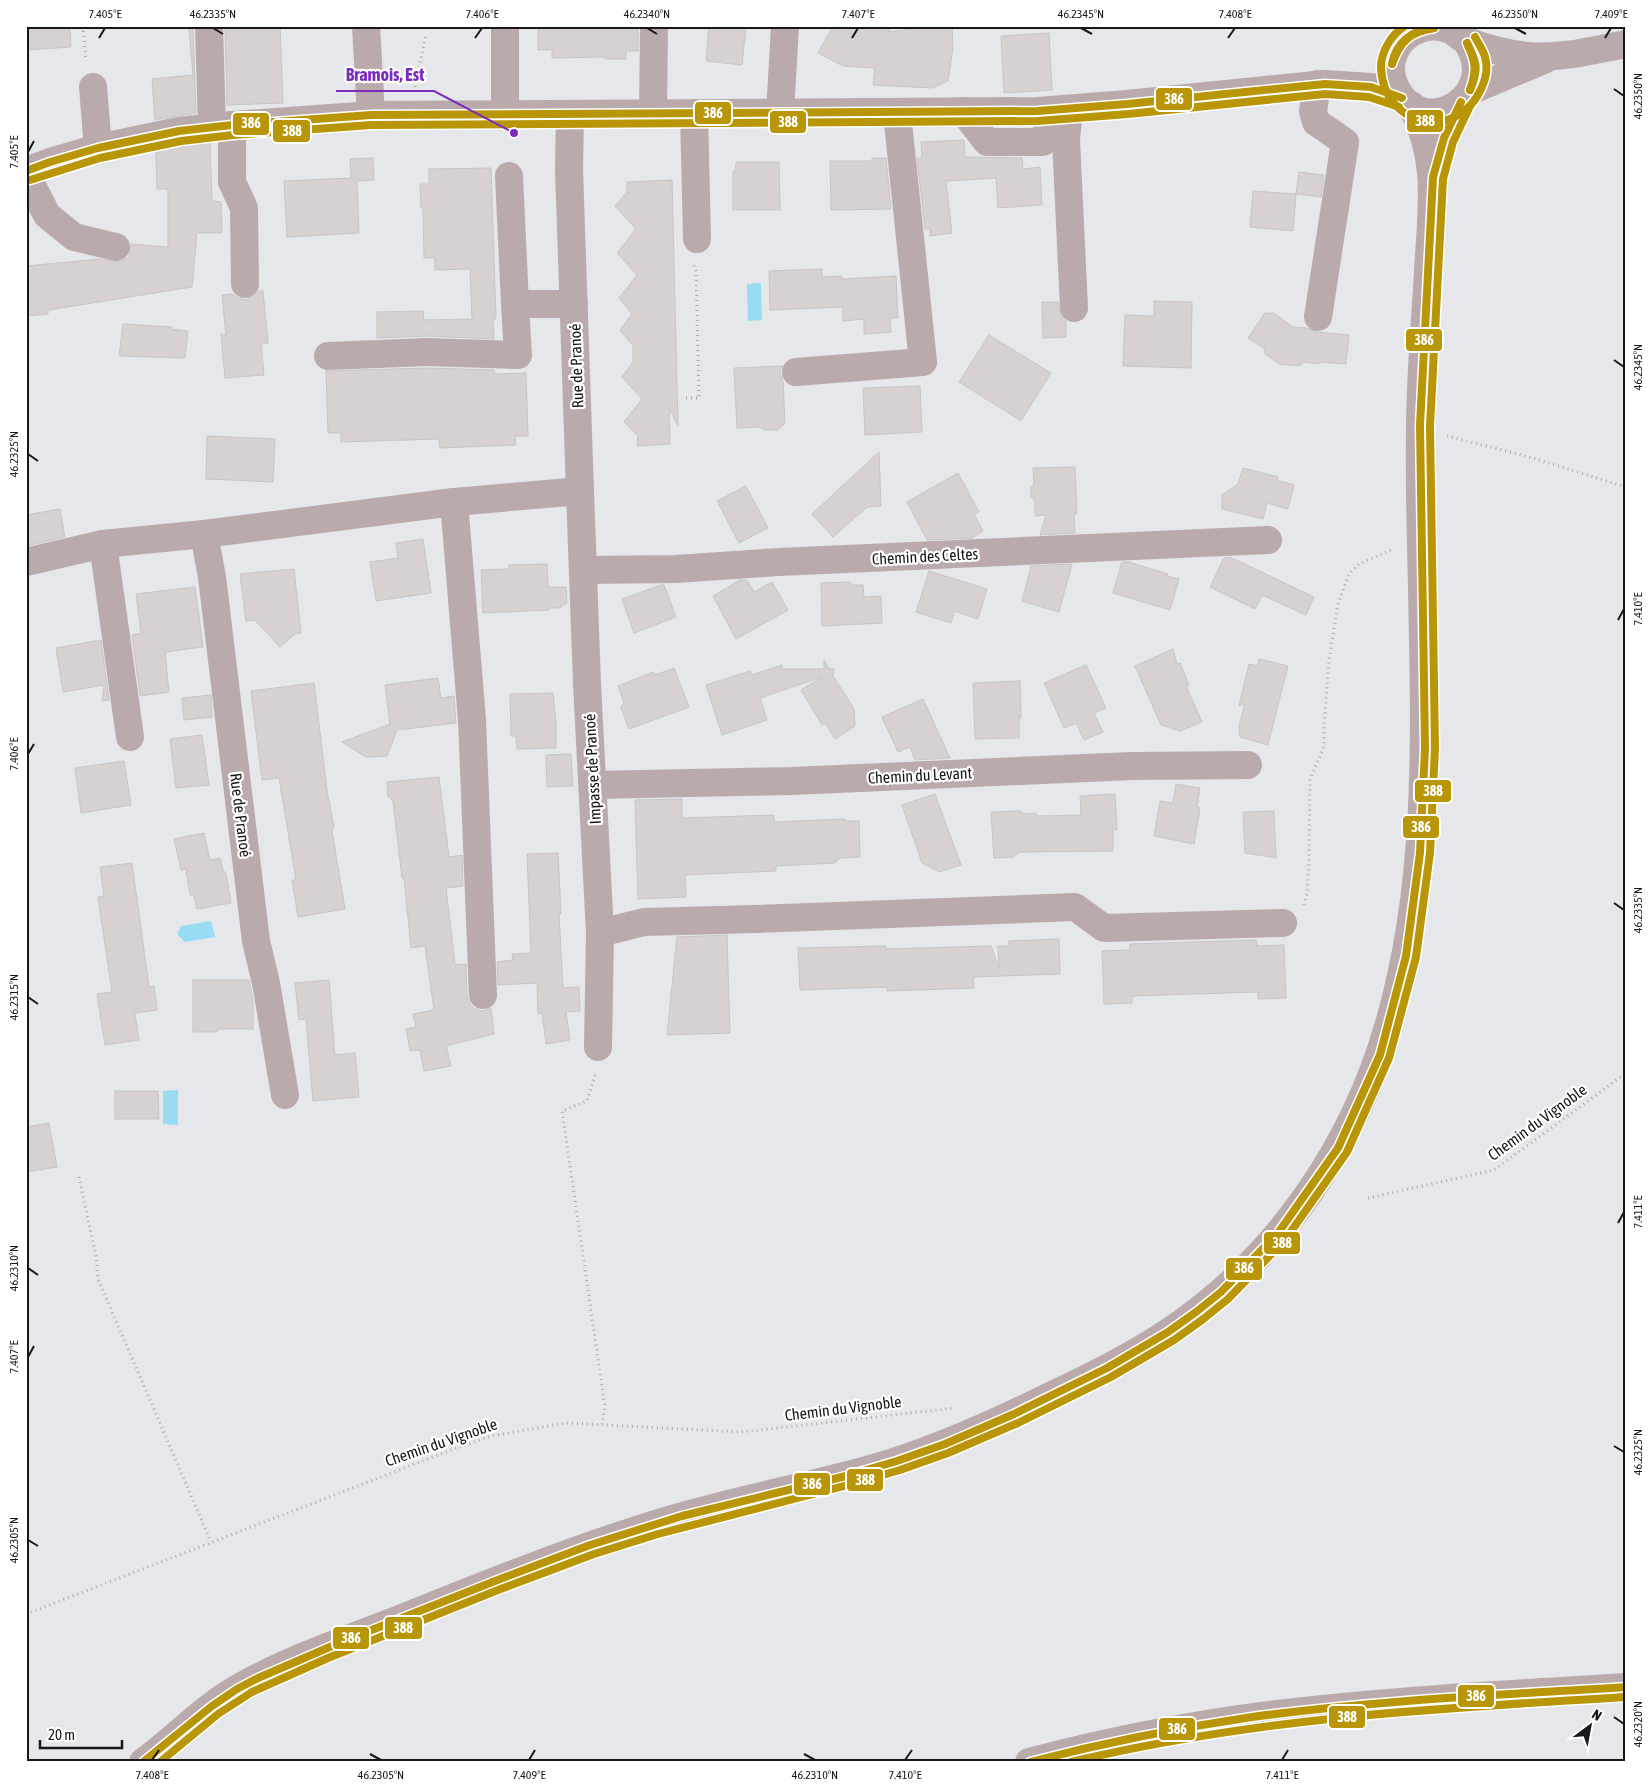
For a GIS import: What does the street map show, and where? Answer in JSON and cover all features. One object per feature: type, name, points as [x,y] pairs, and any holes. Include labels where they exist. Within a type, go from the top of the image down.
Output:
[{"type":"street","points":[[209,26],[222,126],[232,182],[244,208],[245,284]]},
{"type":"street","points":[[366,26],[371,115]]},
{"type":"street","points":[[504,26],[505,115]]},
{"type":"street","points":[[653,114],[654,26]]},
{"type":"street","points":[[780,113],[784,26]]},
{"type":"street","points":[[1321,84],[1373,64],[1402,39],[1419,29],[1432,27],[1444,28],[1514,54],[1550,57],[1626,44]]},
{"type":"street","points":[[143,1762],[212,1705],[244,1685],[305,1657],[420,1610],[579,1549],[656,1523],[874,1468],[961,1437],[1082,1381],[1181,1324],[1233,1282],[1290,1219],[1331,1160],[1363,1098],[1392,1014],[1404,963],[1420,852],[1424,775],[1420,430],[1433,177],[1444,138],[1475,78],[1476,64],[1471,49],[1461,35]]},
{"type":"street","points":[[1402,39],[1392,62],[1392,75],[1395,87],[1406,101],[1425,134],[1433,177]]},
{"type":"street","points":[[116,247],[74,237],[47,215],[26,173],[50,162],[98,148],[170,132],[222,126],[371,115],[898,113],[1061,110],[1321,84],[1371,87],[1426,111],[1441,112],[1466,96],[1550,57]]},
{"type":"street","points":[[1318,318],[1345,142],[1316,122],[1314,111],[1321,84]]},
{"type":"street","points":[[94,87],[98,148]]},
{"type":"street","points":[[1061,110],[1066,140],[1074,308]]},
{"type":"street","points":[[694,113],[695,251]]},
{"type":"street","points":[[796,372],[923,362],[898,113]]},
{"type":"street","name":"Rue de Pranoé","points":[[570,114],[569,170],[580,491]]},
{"type":"street","points":[[328,356],[428,352],[518,355],[509,176]]},
{"type":"street","points":[[515,304],[574,304]]},
{"type":"street","points":[[26,562],[103,544],[204,534],[454,502],[580,491]]},
{"type":"street","name":"Impasse de Pranoé","points":[[580,491],[600,933],[598,1047]]},
{"type":"street","points":[[454,502],[472,720],[483,995]]},
{"type":"street","name":"Rue de Pranoé","points":[[204,534],[212,577],[256,941],[266,983],[285,1095]]},
{"type":"street","name":"Chemin des Celtes","points":[[583,570],[676,569],[779,562],[1268,540]]},
{"type":"street","points":[[103,544],[130,738]]},
{"type":"street","name":"Chemin du Levant","points":[[593,785],[792,781],[1132,766],[1248,765]]},
{"type":"street","points":[[600,933],[644,922],[1075,907],[1104,928],[1283,923]]},
{"type":"street","points":[[1029,1762],[1204,1725],[1285,1713],[1430,1700],[1626,1687]]},
{"type":"path","points":[[83,26],[87,77],[94,87]]},
{"type":"path","points":[[410,115],[426,35]]},
{"type":"path","points":[[686,398],[699,398],[695,251]]},
{"type":"path","points":[[1420,430],[1526,456],[1626,487]]},
{"type":"path","points":[[1307,893],[1310,779],[1324,747],[1329,660],[1338,604],[1349,574],[1359,564],[1422,538]]},
{"type":"path","points":[[598,1047],[598,1066],[586,1101],[562,1111],[606,1407],[602,1424]]},
{"type":"path","name":"Chemin du Vignoble","points":[[1368,1198],[1494,1170],[1626,1073]]},
{"type":"path","points":[[79,1177],[96,1257],[98,1279],[211,1542]]},
{"type":"path","name":"Chemin du Vignoble","points":[[26,1614],[491,1436],[566,1423],[741,1432],[960,1407]]},
{"type":"water","points":[[761,283],[762,320],[748,321],[747,284]]},
{"type":"water","points":[[211,921],[215,937],[185,942],[177,934],[181,926]]},
{"type":"water","points":[[178,1090],[178,1125],[163,1124],[163,1091]]},
{"type":"building","points":[[26,26],[70,26],[71,47],[26,50]]},
{"type":"building","points":[[280,26],[283,103],[227,105],[225,27]]},
{"type":"building","points":[[538,26],[638,26],[638,51],[626,51],[626,59],[606,59],[603,57],[552,58],[552,50],[538,50]]},
{"type":"building","points":[[709,26],[746,26],[742,65],[706,61]]},
{"type":"building","points":[[833,26],[889,26],[889,32],[934,26],[952,26],[953,48],[948,81],[932,88],[873,85],[875,68],[843,66],[818,53]]},
{"type":"building","points":[[189,29],[193,29],[196,113],[155,120],[152,79],[193,75]]},
{"type":"building","points":[[1049,33],[1052,90],[1004,93],[1001,36]]},
{"type":"building","points":[[964,140],[965,157],[1022,158],[1023,169],[1040,167],[1042,205],[998,208],[996,178],[946,181],[952,233],[930,236],[930,229],[925,229],[917,158],[922,158],[921,142]]},
{"type":"building","points":[[210,143],[212,201],[221,202],[222,233],[197,233],[192,287],[48,310],[48,314],[26,316],[26,266],[100,259],[120,262],[129,257],[131,244],[168,247],[168,189],[157,189],[156,152],[181,146]]},
{"type":"building","points":[[373,158],[374,180],[357,181],[359,233],[287,237],[284,181],[351,178],[350,159]]},
{"type":"building","points":[[872,158],[886,158],[891,209],[831,210],[830,161],[872,161]]},
{"type":"building","points":[[736,162],[779,162],[780,210],[733,210],[733,171],[735,172]]},
{"type":"building","points":[[491,168],[496,319],[493,318],[494,339],[428,336],[377,338],[377,312],[423,311],[424,320],[472,319],[470,269],[435,270],[435,258],[424,258],[423,207],[421,208],[420,184],[429,184],[429,169]]},
{"type":"building","points":[[1299,172],[1324,175],[1321,197],[1296,194]]},
{"type":"building","points":[[672,180],[678,426],[669,408],[670,444],[637,446],[638,436],[624,422],[642,399],[622,377],[633,362],[633,346],[620,330],[632,314],[619,298],[637,275],[617,253],[636,229],[615,206],[627,192],[627,182]]},
{"type":"building","points":[[1253,191],[1296,194],[1293,231],[1250,227]]},
{"type":"building","points":[[822,269],[822,277],[842,276],[841,279],[896,276],[898,318],[890,318],[891,332],[864,334],[864,319],[843,321],[843,307],[770,310],[769,271]]},
{"type":"building","points":[[259,291],[263,291],[268,343],[261,344],[264,375],[225,378],[221,334],[226,335],[222,295],[233,294],[238,298],[246,300],[253,297]]},
{"type":"building","points":[[1154,301],[1192,302],[1191,368],[1123,366],[1125,315],[1154,316]]},
{"type":"building","points":[[1042,302],[1058,302],[1061,316],[1066,321],[1066,337],[1043,338]]},
{"type":"building","points":[[1265,313],[1274,313],[1293,327],[1307,328],[1316,332],[1349,335],[1346,364],[1304,362],[1299,366],[1279,364],[1264,353],[1265,349],[1248,338]]},
{"type":"building","points":[[123,324],[172,327],[171,329],[188,331],[185,358],[119,356]]},
{"type":"building","points":[[989,335],[1051,373],[1021,421],[959,382]]},
{"type":"building","points":[[782,366],[780,373],[783,381],[785,423],[778,430],[765,430],[760,427],[737,428],[734,368]]},
{"type":"building","points":[[427,368],[494,370],[495,374],[526,373],[528,436],[515,436],[516,445],[440,448],[439,439],[341,442],[341,433],[328,433],[326,371]]},
{"type":"building","points":[[920,386],[922,432],[865,435],[863,388]]},
{"type":"building","points":[[207,436],[275,439],[273,482],[206,479]]},
{"type":"building","points":[[879,452],[881,506],[867,507],[833,537],[812,514]]},
{"type":"building","points":[[1075,467],[1077,514],[1074,514],[1075,533],[1040,535],[1046,515],[1035,516],[1035,501],[1031,497],[1031,487],[1034,484],[1033,468]]},
{"type":"building","points":[[1243,468],[1278,477],[1277,480],[1294,485],[1288,509],[1267,503],[1263,519],[1222,509],[1222,495],[1238,484]]},
{"type":"building","points":[[958,473],[979,512],[974,514],[983,531],[972,538],[927,540],[907,502]]},
{"type":"building","points":[[746,486],[768,528],[739,543],[717,501]]},
{"type":"building","points":[[60,509],[65,537],[26,546],[26,515]]},
{"type":"building","points":[[423,539],[431,593],[376,601],[370,562],[398,558],[396,543]]},
{"type":"building","points":[[1230,557],[1314,597],[1306,615],[1262,595],[1255,609],[1210,587],[1224,558]]},
{"type":"building","points":[[1122,562],[1129,562],[1179,579],[1170,610],[1113,593]]},
{"type":"building","points":[[547,564],[548,587],[566,587],[567,603],[559,608],[549,608],[549,610],[483,613],[481,570],[509,569],[509,565]]},
{"type":"building","points":[[1072,564],[1059,612],[1022,601],[1031,566]]},
{"type":"building","points":[[294,569],[301,633],[295,634],[280,647],[255,620],[246,621],[240,574]]},
{"type":"building","points":[[929,571],[987,589],[978,619],[955,611],[951,623],[916,612]]},
{"type":"building","points":[[740,580],[747,580],[754,592],[772,582],[788,610],[736,639],[713,596]]},
{"type":"building","points":[[850,582],[853,585],[863,585],[864,597],[881,596],[882,623],[822,626],[821,583]]},
{"type":"building","points":[[664,585],[676,617],[634,633],[622,599]]},
{"type":"building","points":[[195,587],[203,647],[165,652],[169,692],[140,696],[132,635],[141,633],[136,594]]},
{"type":"building","points":[[101,640],[109,700],[102,701],[104,685],[63,692],[56,648]]},
{"type":"building","points":[[1173,649],[1177,664],[1180,663],[1189,685],[1186,686],[1202,722],[1180,731],[1161,725],[1135,666]]},
{"type":"building","points":[[1259,659],[1288,666],[1268,745],[1240,737],[1239,726],[1245,704],[1239,706],[1249,664],[1257,666]]},
{"type":"building","points":[[824,660],[829,669],[834,669],[832,674],[854,709],[855,726],[835,739],[825,723],[822,725],[801,690],[822,677],[760,698],[767,720],[722,735],[706,685],[750,671],[752,675],[782,665],[782,669],[824,669]]},
{"type":"building","points":[[1086,665],[1106,708],[1094,713],[1103,732],[1084,740],[1076,723],[1064,728],[1044,683]]},
{"type":"building","points":[[674,668],[689,707],[629,729],[621,708],[624,702],[618,686],[653,672],[655,675]]},
{"type":"building","points":[[438,678],[441,698],[454,696],[456,723],[397,730],[387,756],[366,757],[342,742],[390,724],[385,685]]},
{"type":"building","points":[[1020,681],[1021,718],[1019,718],[1019,738],[975,739],[973,683]]},
{"type":"building","points":[[314,683],[327,790],[334,827],[332,831],[345,909],[298,917],[292,880],[296,880],[279,778],[262,780],[251,691]]},
{"type":"building","points":[[553,693],[556,748],[517,749],[516,736],[511,736],[510,694]]},
{"type":"building","points":[[211,695],[212,717],[184,720],[182,698]]},
{"type":"building","points":[[923,699],[950,758],[915,760],[910,747],[898,752],[882,717]]},
{"type":"building","points":[[202,735],[209,785],[176,788],[170,739]]},
{"type":"building","points":[[571,754],[573,786],[547,787],[546,755]]},
{"type":"building","points":[[124,761],[131,805],[81,813],[75,768]]},
{"type":"building","points":[[439,777],[449,857],[462,855],[463,886],[446,888],[455,965],[466,964],[467,996],[470,1004],[475,1009],[483,1011],[491,1008],[494,1034],[446,1046],[451,1066],[424,1071],[420,1050],[410,1051],[406,1029],[416,1027],[413,1014],[434,1010],[425,946],[411,948],[404,878],[402,878],[393,801],[388,796],[387,782]]},
{"type":"building","points":[[1176,784],[1200,788],[1197,807],[1200,808],[1194,844],[1154,836],[1160,801],[1173,803]]},
{"type":"building","points":[[935,794],[961,865],[940,872],[922,863],[902,805]]},
{"type":"building","points":[[1115,794],[1117,830],[1113,829],[1113,851],[1019,852],[1014,857],[994,858],[991,812],[1021,811],[1023,814],[1036,813],[1036,816],[1081,815],[1080,796]]},
{"type":"building","points":[[682,799],[682,818],[774,815],[774,822],[844,819],[847,821],[859,821],[860,857],[840,858],[835,863],[776,866],[776,871],[685,875],[686,897],[638,899],[635,800]]},
{"type":"building","points":[[1274,811],[1276,858],[1245,853],[1243,812]]},
{"type":"building","points":[[204,833],[210,860],[220,858],[223,870],[226,873],[231,903],[197,909],[194,895],[190,895],[186,869],[181,870],[174,839]]},
{"type":"building","points":[[558,853],[563,988],[579,987],[580,1011],[566,1012],[570,1040],[546,1044],[542,1013],[538,1014],[537,983],[498,985],[497,962],[513,960],[512,954],[531,953],[527,854]]},
{"type":"building","points":[[132,863],[149,987],[154,986],[157,1010],[135,1013],[139,1040],[105,1045],[97,994],[112,992],[98,897],[104,896],[100,867]]},
{"type":"building","points":[[727,935],[730,1033],[667,1035],[677,937]]},
{"type":"building","points":[[1059,939],[1060,974],[973,977],[974,988],[887,991],[887,987],[800,990],[798,948],[886,946],[886,949],[991,946],[999,968],[998,946],[1009,946],[1009,941]]},
{"type":"building","points":[[1256,940],[1257,946],[1284,945],[1286,998],[1258,999],[1258,992],[1132,996],[1132,1003],[1104,1004],[1102,951],[1130,950],[1130,944]]},
{"type":"building","points":[[193,980],[249,980],[253,1000],[253,1029],[220,1029],[217,1032],[193,1032]]},
{"type":"building","points":[[329,980],[335,1055],[355,1053],[359,1097],[313,1101],[306,1019],[299,1020],[295,983]]},
{"type":"building","points":[[115,1091],[158,1091],[159,1119],[115,1119]]},
{"type":"building","points":[[49,1123],[57,1167],[26,1172],[26,1127]]},
{"type":"transit line","name":"388","points":[[1405,26],[1392,38],[1385,49],[1381,67],[1385,88],[1394,104],[1408,115],[1423,121],[1440,121],[1456,116],[1471,105],[1482,87],[1486,72],[1486,61],[1475,37]]},
{"type":"transit line","name":"386","points":[[1392,64],[1397,49],[1406,38],[1419,31],[1434,28]]},
{"type":"transit line","name":"386","points":[[1392,64],[1399,49],[1407,39],[1418,32],[1434,28]]},
{"type":"transit line","name":"386","points":[[1467,43],[1476,66],[1475,77],[1470,90]]},
{"type":"transit line","name":"386","points":[[1467,43],[1474,66],[1474,77],[1470,90]]},
{"type":"transit line","name":"386","points":[[26,171],[98,148],[179,131],[232,125],[371,115],[1038,111],[1325,84],[1371,87],[1402,98]]},
{"type":"transit line","name":"388","points":[[30,180],[100,158],[181,141],[233,135],[371,125],[1038,121],[1325,94],[1369,97],[1399,107]]},
{"type":"transit line","name":"386","points":[[143,1762],[212,1706],[237,1689],[339,1643],[590,1545],[682,1516],[846,1476],[897,1461],[945,1444],[1014,1414],[1107,1368],[1168,1332],[1221,1292],[1278,1233],[1338,1148],[1380,1055],[1406,956],[1420,853],[1425,748],[1420,425],[1433,177],[1444,138],[1461,102]]},
{"type":"transit line","name":"388","points":[[160,1762],[218,1714],[252,1692],[328,1658],[498,1590],[594,1554],[658,1534],[900,1470],[948,1453],[1018,1423],[1111,1377],[1174,1340],[1228,1299],[1285,1240],[1347,1152],[1389,1058],[1416,957],[1430,853],[1435,748],[1430,426],[1443,179],[1453,142],[1470,106]]},
{"type":"transit line","name":"386","points":[[1030,1762],[1196,1726],[1299,1711],[1392,1702],[1626,1687]]},
{"type":"transit line","name":"388","points":[[1071,1762],[1140,1747],[1278,1725],[1416,1711],[1626,1697]]},
{"type":"place","name":"Bramois, Est","points":[[514,133]]}]
